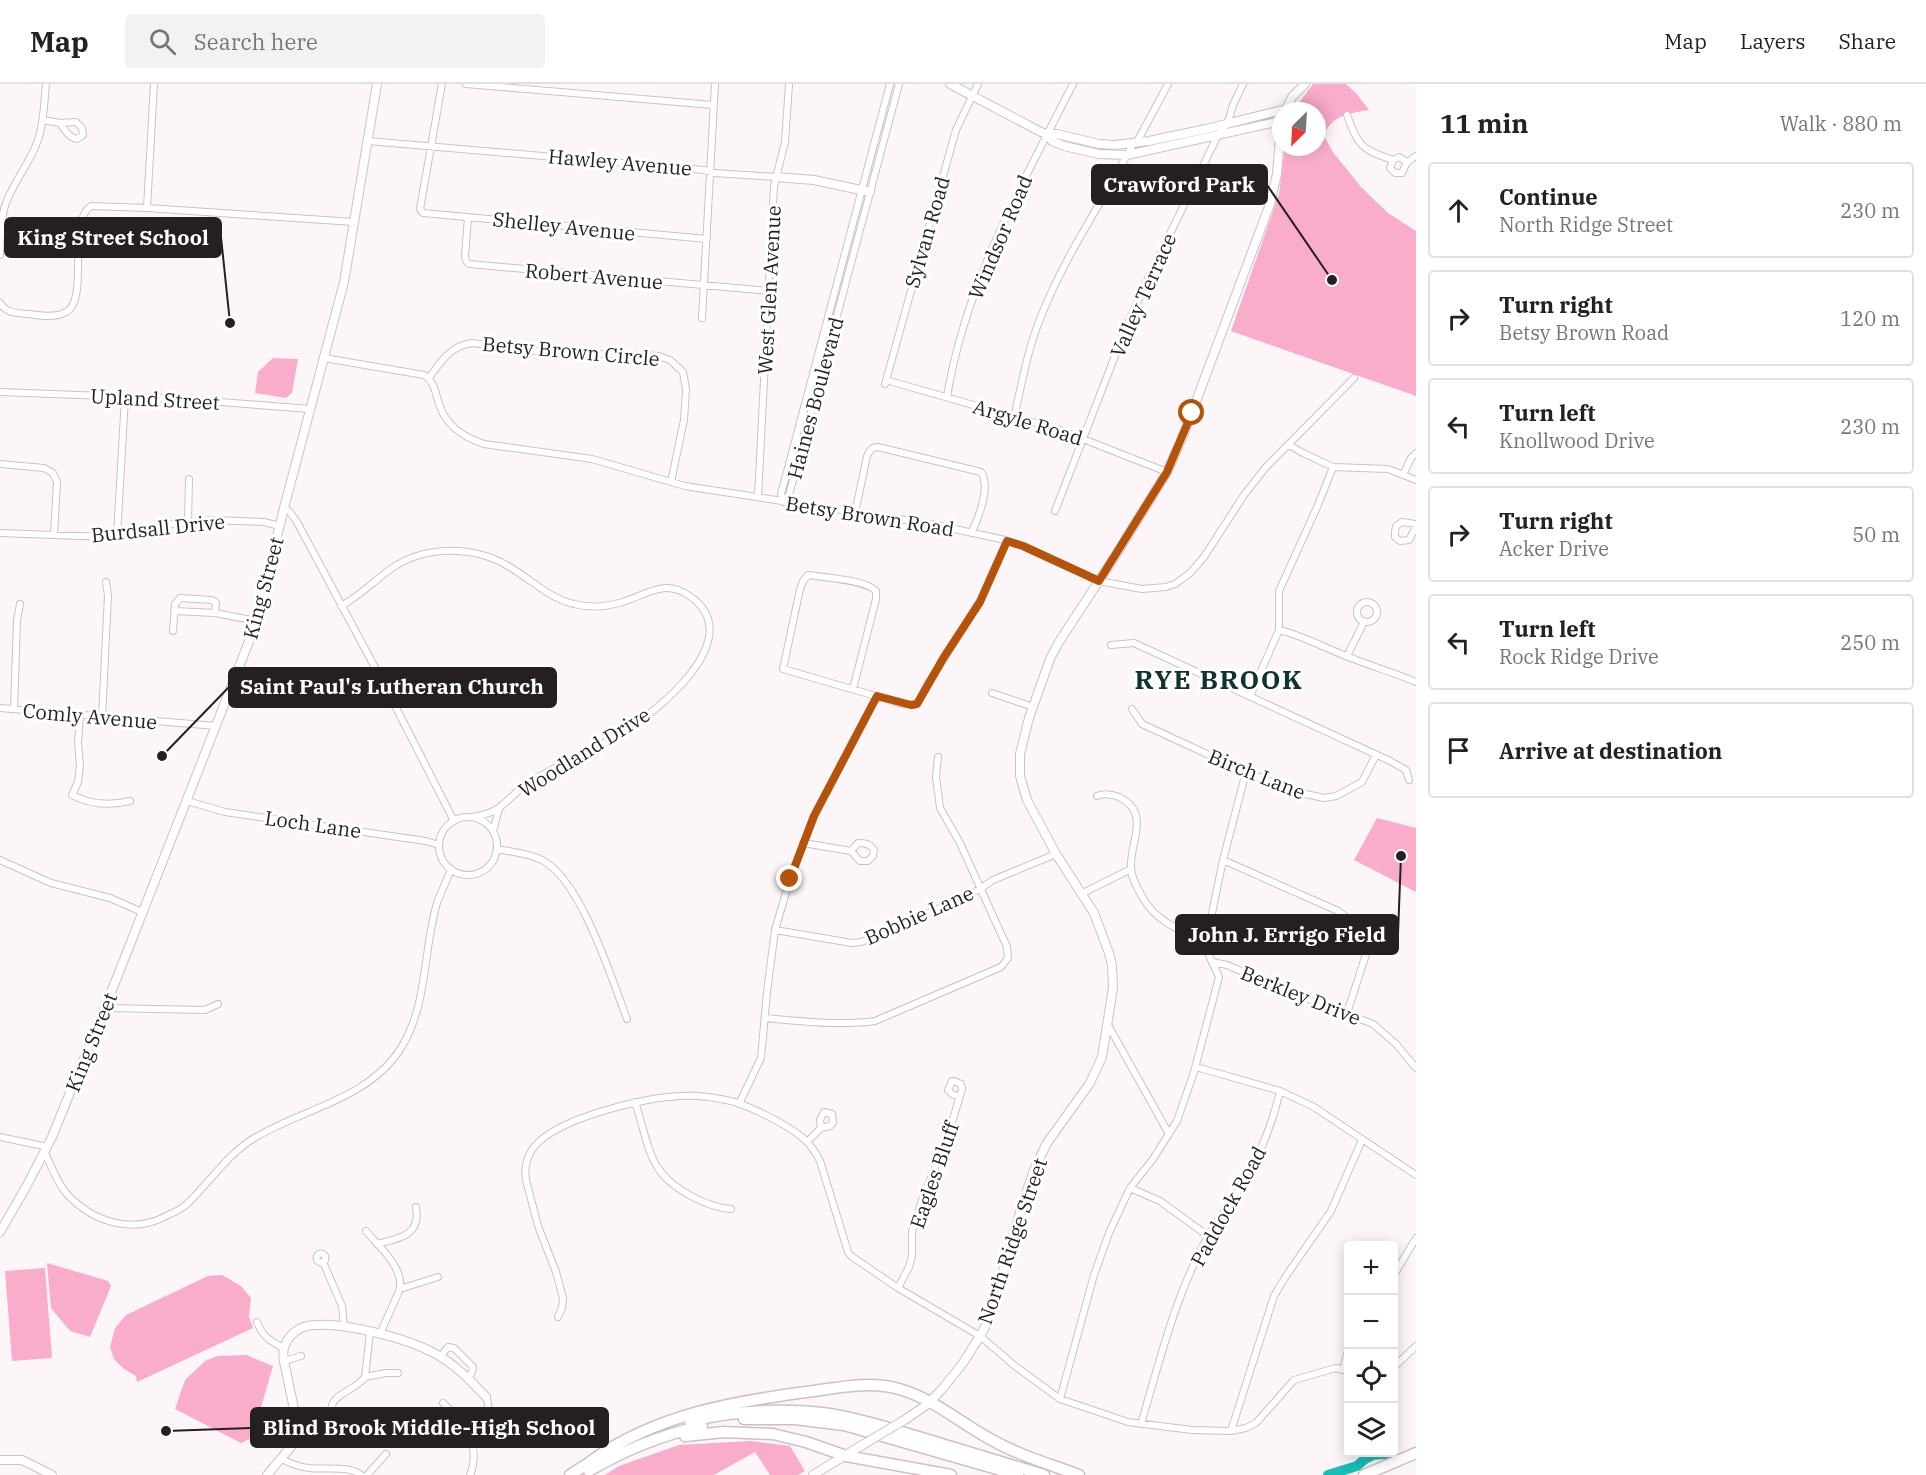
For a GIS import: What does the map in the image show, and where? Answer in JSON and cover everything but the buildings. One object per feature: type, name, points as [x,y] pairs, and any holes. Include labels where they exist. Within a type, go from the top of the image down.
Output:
[{"type":"highway","points":[[583,1475],[618,1443],[660,1424],[749,1400],[868,1385],[900,1389],[931,1401],[994,1442],[1079,1475]]},
{"type":"highway","points":[[593,1465],[636,1439],[684,1423],[732,1413],[782,1410],[862,1420],[1044,1475]]},
{"type":"highway","points":[[570,1475],[629,1449],[676,1432],[725,1422],[774,1418],[824,1422],[854,1428],[1018,1475]]},
{"type":"highway","points":[[593,1465],[662,1442],[693,1435],[759,1432],[814,1444],[846,1456],[951,1475]]},
{"type":"highway","points":[[1364,1475],[1416,1453]]},
{"type":"highway","points":[[1383,1475],[1416,1461]]},
{"type":"main road","name":"King Street","points":[[0,1232],[4,1218],[46,1150],[105,1008],[257,621],[284,508],[344,282],[377,84]]},
{"type":"street","points":[[0,255],[2,222],[7,201],[39,138],[46,84]]},
{"type":"street","points":[[147,208],[154,84]]},
{"type":"street","points":[[431,146],[442,84]]},
{"type":"street","points":[[466,84],[713,105]]},
{"type":"street","points":[[702,318],[715,84]]},
{"type":"street","name":"West Glen Avenue","points":[[758,497],[774,186],[785,142],[789,84]]},
{"type":"street","name":"Haines Boulevard","points":[[866,191],[890,84]]},
{"type":"street","name":"Haines Boulevard","points":[[784,502],[781,494],[866,191],[899,84]]},
{"type":"street","points":[[950,84],[1047,134],[1057,134],[1098,144],[1133,144],[1272,113]]},
{"type":"street","name":"Sylvan Road","points":[[885,382],[956,129],[978,84]]},
{"type":"street","name":"Windsor Road","points":[[947,397],[967,316],[986,264],[1023,183],[1073,84]]},
{"type":"street","points":[[1014,417],[1042,314],[1086,227],[1133,144],[1138,140],[1168,84]]},
{"type":"street","name":"Valley Terrace","points":[[1055,511],[1106,378],[1147,281],[1218,135],[1228,122],[1243,84]]},
{"type":"street","points":[[1290,102],[1305,84]]},
{"type":"street","points":[[1347,115],[1358,142],[1374,154],[1393,160]]},
{"type":"street","points":[[43,120],[60,123]]},
{"type":"street","points":[[1047,134],[1052,141],[1081,150],[1099,154],[1127,155],[1272,123]]},
{"type":"street","name":"Hawley Avenue","points":[[368,141],[814,180],[866,191]]},
{"type":"street","name":"Shelley Avenue","points":[[431,146],[421,212],[426,214],[706,239]]},
{"type":"street","name":"North Ridge Street","points":[[819,1474],[931,1401],[954,1375],[986,1325],[1034,1170],[1047,1143],[1090,1083],[1102,1057],[1113,988],[1112,965],[1094,913],[1056,854],[1027,800],[1020,776],[1020,754],[1050,659],[1167,472],[1192,413],[1270,204],[1278,156]]},
{"type":"street","points":[[1406,165],[1399,157],[1393,160],[1390,168],[1392,171],[1402,173],[1406,165],[1416,156]]},
{"type":"street","points":[[0,303],[4,309],[13,313],[45,316],[68,311],[75,297],[80,227],[85,212],[92,206],[354,222]]},
{"type":"street","name":"Robert Avenue","points":[[468,217],[465,256],[469,264],[769,291]]},
{"type":"street","name":"Betsy Brown Circle","points":[[429,378],[450,351],[463,344],[472,343],[553,353],[659,356],[670,360],[683,372],[686,395],[680,443],[671,482]]},
{"type":"street","points":[[324,358],[413,373],[429,378]]},
{"type":"street","name":"Betsy Brown Road","points":[[429,378],[432,381],[439,406],[447,420],[459,434],[472,440],[496,447],[572,455],[671,482],[971,532],[1023,546],[1099,581],[1142,589],[1166,587],[1191,573],[1266,467],[1354,378]]},
{"type":"street","name":"Argyle Road","points":[[885,382],[947,397],[1083,439],[1167,472]]},
{"type":"street","name":"Upland Street","points":[[0,392],[125,397],[310,409]]},
{"type":"street","points":[[117,536],[125,397]]},
{"type":"street","points":[[1289,445],[1333,467],[1388,469],[1416,480]]},
{"type":"street","points":[[855,513],[867,456],[873,448],[878,447],[981,472],[986,478],[986,486],[976,525],[971,532]]},
{"type":"street","points":[[1403,475],[1416,453]]},
{"type":"street","points":[[0,464],[44,468],[53,473],[57,482],[54,535]]},
{"type":"street","points":[[1250,696],[1279,630],[1279,591],[1333,467]]},
{"type":"street","points":[[188,522],[189,479]]},
{"type":"street","points":[[284,508],[297,522],[454,821]]},
{"type":"street","name":"Burdsall Drive","points":[[0,533],[117,536],[188,522],[231,520],[264,522],[280,526]]},
{"type":"street","points":[[853,689],[871,617],[876,594],[875,588],[870,585],[808,575],[800,589],[783,669],[877,696],[914,705],[919,701],[980,602],[1007,541]]},
{"type":"street","name":"Woodland Drive","points":[[341,606],[393,567],[422,555],[450,550],[471,552],[497,560],[521,574],[535,586],[575,605],[601,607],[666,588],[684,592],[699,604],[708,621],[709,642],[700,663],[679,687],[631,727],[522,786],[499,809],[472,817]]},
{"type":"street","points":[[102,717],[108,596],[106,582]]},
{"type":"street","points":[[173,631],[176,601],[180,598],[212,600],[216,603],[215,613]]},
{"type":"street","points":[[14,709],[17,620],[20,604]]},
{"type":"street","points":[[174,611],[215,613],[257,621]]},
{"type":"street","points":[[1347,656],[1364,622]]},
{"type":"street","points":[[1279,630],[1387,669],[1416,682]]},
{"type":"street","points":[[1111,645],[1134,643],[1401,766],[1406,770],[1409,780]]},
{"type":"street","points":[[992,693],[1033,708]]},
{"type":"street","points":[[739,1104],[761,1058],[775,930],[803,843],[829,785],[877,696]]},
{"type":"street","name":"Comly Avenue","points":[[0,708],[216,726]]},
{"type":"street","name":"Birch Lane","points":[[1132,709],[1142,724],[1246,772],[1301,793],[1324,798],[1336,796],[1362,782],[1376,755]]},
{"type":"street","points":[[80,715],[78,743],[80,766],[78,782],[72,795],[88,802],[102,804],[130,801]]},
{"type":"street","points":[[765,1018],[823,1023],[875,1021],[1001,967],[1008,958],[1007,947],[960,843],[940,808],[936,777],[938,757]]},
{"type":"street","points":[[1060,1399],[1094,1275],[1109,1233],[1130,1188],[1169,1134],[1185,1101],[1196,1067],[1219,977],[1207,951],[1206,942],[1223,860],[1246,772]]},
{"type":"street","points":[[1097,796],[1113,795],[1124,800],[1134,812],[1137,820],[1137,834],[1131,868],[1139,890],[1152,912],[1160,919],[1206,942]]},
{"type":"street","name":"Loch Lane","points":[[187,801],[225,812],[426,841],[439,845]]},
{"type":"street","name":"Woodland Drive","points":[[493,831],[499,809]]},
{"type":"street","points":[[472,817],[481,820],[493,831],[497,849],[493,861],[483,871],[471,875],[451,869],[442,859],[439,845],[444,831],[454,821],[472,817]]},
{"type":"street","points":[[803,843],[851,851]]},
{"type":"street","points":[[497,849],[543,860],[559,872],[568,883],[583,908],[627,1019]]},
{"type":"street","name":"Bobbie Lane","points":[[775,930],[835,941],[861,942],[895,929],[980,889],[993,880],[1056,854]]},
{"type":"street","points":[[0,860],[51,883],[110,898],[142,912]]},
{"type":"street","points":[[1223,860],[1338,911],[1370,935],[1371,942],[1347,1012]]},
{"type":"street","points":[[1081,894],[1131,868]]},
{"type":"street","points":[[0,1137],[46,1150],[58,1181],[66,1192],[86,1211],[114,1223],[145,1225],[158,1221],[186,1206],[214,1173],[254,1137],[364,1087],[391,1062],[406,1040],[415,1017],[437,903],[451,869]]},
{"type":"street","name":"Berkley Drive","points":[[1212,962],[1227,965],[1373,1024],[1416,1068]]},
{"type":"street","points":[[105,1008],[205,1010],[218,1004]]},
{"type":"street","points":[[1108,1025],[1169,1134]]},
{"type":"street","points":[[1196,1067],[1280,1091],[1314,1107],[1416,1175]]},
{"type":"street","name":"Paddock Road","points":[[1141,1424],[1173,1313],[1208,1236],[1240,1189],[1264,1144],[1274,1118],[1280,1091]]},
{"type":"street","points":[[558,1317],[563,1299],[556,1272],[538,1226],[526,1180],[528,1158],[536,1144],[558,1129],[601,1111],[636,1102],[682,1096],[729,1100],[786,1127],[807,1142],[820,1161],[848,1252],[858,1262],[898,1288],[980,1336],[1015,1366],[1060,1399],[1102,1414],[1141,1424],[1192,1430],[1231,1431],[1256,1424],[1294,1380],[1336,1368],[1344,1370]]},
{"type":"street","name":"Eagles Bluff","points":[[898,1288],[912,1256],[912,1232],[921,1203],[949,1132],[960,1096]]},
{"type":"street","points":[[636,1102],[649,1151],[661,1174],[677,1188],[704,1203],[731,1209]]},
{"type":"street","points":[[807,1142],[821,1128]]},
{"type":"street","points":[[1231,1431],[1274,1296],[1331,1211],[1362,1140]]},
{"type":"street","points":[[1130,1188],[1160,1201],[1208,1236]]},
{"type":"street","points":[[377,1244],[411,1232],[417,1221],[416,1207]]},
{"type":"street","points":[[366,1231],[393,1263],[398,1274],[400,1289],[380,1334]]},
{"type":"street","points":[[1398,1268],[1416,1238]]},
{"type":"street","points":[[323,1262],[342,1306],[344,1327]]},
{"type":"street","points":[[400,1289],[438,1277]]},
{"type":"street","points":[[257,1322],[263,1334],[270,1341],[284,1348]]},
{"type":"street","points":[[267,1475],[293,1446],[296,1436],[284,1348],[291,1334],[304,1327],[315,1325],[344,1327],[380,1334],[421,1347],[440,1357],[486,1397],[489,1406],[486,1414],[481,1424],[469,1436]]},
{"type":"street","points":[[331,1434],[333,1428],[331,1413],[336,1397],[360,1383],[365,1377],[370,1332]]},
{"type":"street","points":[[1398,1362],[1416,1346]]},
{"type":"street","points":[[440,1357],[448,1347],[454,1348],[473,1367],[468,1379]]},
{"type":"street","points":[[284,1360],[301,1356]]},
{"type":"street","points":[[365,1377],[386,1373],[398,1374]]},
{"type":"street","points":[[443,1403],[461,1422],[469,1436],[475,1457],[470,1475]]},
{"type":"street","points":[[367,1475],[386,1455]]},
{"type":"street","points":[[282,1459],[296,1466],[354,1470],[361,1475]]},
{"type":"street","points":[[0,1460],[22,1460],[52,1475]]},
{"type":"shaded area","points":[[1313,84],[1346,84],[1369,110],[1342,116],[1336,119],[1326,131],[1326,102],[1300,102]]},
{"type":"shaded area","points":[[1326,140],[1361,187],[1388,213],[1416,231],[1416,396],[1231,331],[1279,194],[1284,156],[1326,156]]},
{"type":"shaded area","points":[[273,358],[298,359],[292,393],[286,398],[255,393],[258,372]]},
{"type":"shaded area","points":[[1377,818],[1416,828],[1416,892],[1354,860]]},
{"type":"shaded area","points":[[47,1263],[108,1281],[111,1286],[90,1337],[70,1331],[51,1308]]},
{"type":"shaded area","points":[[45,1268],[52,1358],[12,1361],[5,1271]]},
{"type":"shaded area","points":[[222,1275],[241,1286],[251,1298],[249,1317],[253,1328],[137,1382],[136,1376],[114,1359],[110,1347],[115,1328],[126,1315],[208,1276]]},
{"type":"shaded area","points":[[246,1355],[273,1366],[252,1438],[241,1443],[175,1409],[185,1380],[205,1361],[218,1356]]},
{"type":"shaded area","points":[[750,1441],[790,1446],[805,1471],[798,1475],[770,1475],[755,1452],[714,1475],[605,1475],[619,1466],[679,1445]]},
{"type":"waterway","points":[[1328,1475],[1357,1466],[1369,1457]]},
{"type":"place","name":"Crawford Park","points":[[1332,280]]},
{"type":"place","name":"King Street School","points":[[230,323]]},
{"type":"place","name":"Saint Paul's Lutheran Church","points":[[162,756]]},
{"type":"place","name":"John J. Errigo Field","points":[[1401,856]]},
{"type":"place","name":"Blind Brook Middle-High School","points":[[166,1431]]},
{"type":"district","name":"RYE BROOK","points":[[1219,679]]},
{"type":"route","points":[[790,879],[814,816],[877,696],[903,704],[917,704],[980,602],[1007,541],[1099,581],[1167,472],[1192,413]]}]
